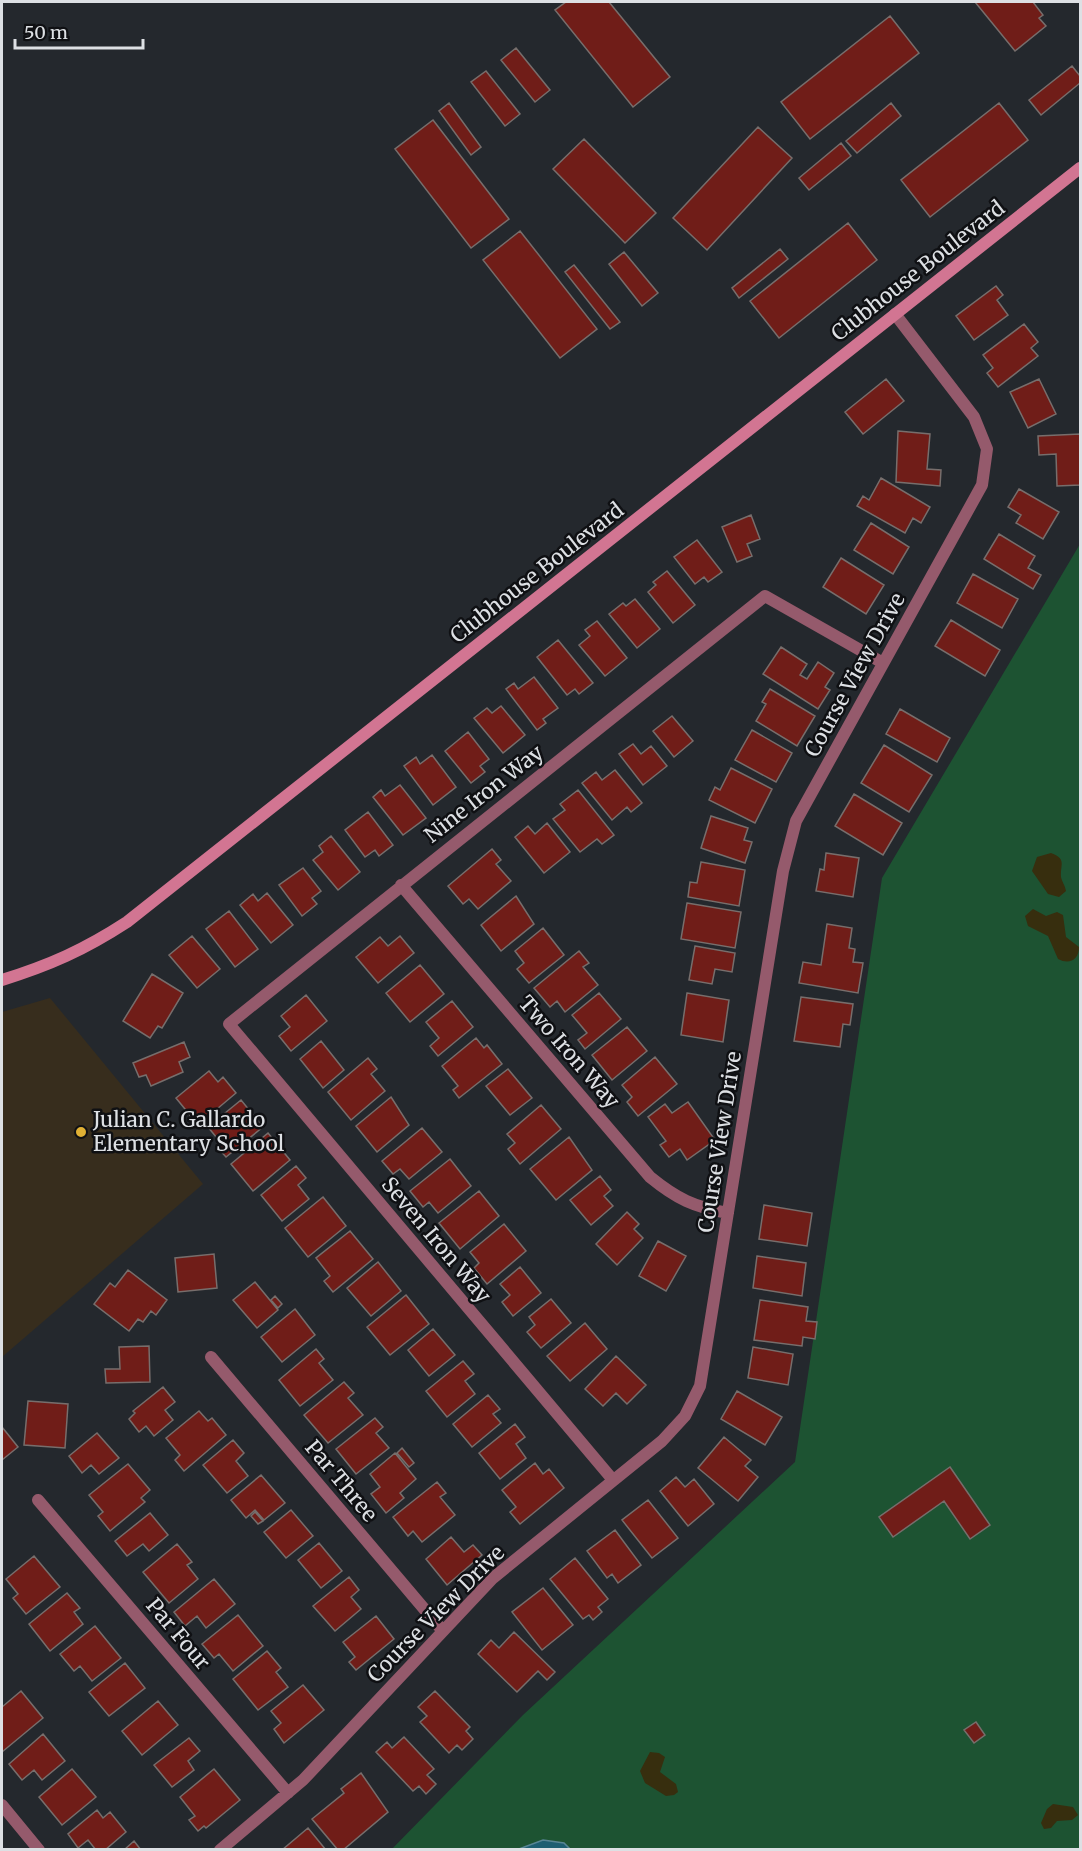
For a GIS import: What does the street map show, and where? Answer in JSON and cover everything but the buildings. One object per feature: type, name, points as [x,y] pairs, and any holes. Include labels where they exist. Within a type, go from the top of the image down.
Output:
[{"type":"street","name":"Clubhouse Boulevard","points":[[2,980],[51,965],[91,945],[127,922],[1080,168]]},
{"type":"street","name":"Course View Drive","points":[[220,1850],[303,1780],[493,1578],[662,1441],[685,1416],[700,1386],[783,871],[796,820],[982,485],[987,449],[974,417],[895,314]]},
{"type":"street","name":"Nine Iron Way","points":[[229,1024],[765,596],[883,663]]},
{"type":"street","name":"Two Iron Way","points":[[401,885],[650,1177],[675,1197],[699,1208],[728,1213]]},
{"type":"street","name":"Seven Iron Way","points":[[229,1024],[613,1480]]},
{"type":"street","name":"Par Three","points":[[211,1358],[442,1630]]},
{"type":"street","name":"Par Four","points":[[38,1500],[288,1793]]},
{"type":"street","points":[[2,1805],[39,1850]]},
{"type":"shaded area","name":"Julian C. Gallardo Elementary School","points":[[50,998],[203,1184],[2,1357],[2,1012]]},
{"type":"green space","points":[[1080,544],[1080,1849],[391,1850],[523,1715],[795,1462],[882,878]]},
{"type":"sand","points":[[1051,853],[1059,857],[1062,862],[1061,877],[1066,891],[1059,897],[1048,894],[1032,871],[1037,857]]},
{"type":"sand","points":[[1033,909],[1046,916],[1057,912],[1063,915],[1066,937],[1079,947],[1073,960],[1058,959],[1048,936],[1028,926],[1025,916]]},
{"type":"sand","points":[[650,1752],[659,1753],[665,1757],[660,1772],[676,1784],[678,1792],[674,1795],[666,1796],[645,1783],[640,1771]]},
{"type":"sand","points":[[1053,1804],[1073,1807],[1078,1815],[1072,1820],[1057,1821],[1051,1828],[1044,1829],[1041,1823],[1047,1809]]},
{"type":"water","points":[[543,1840],[564,1843],[570,1849],[519,1849]]},
{"type":"place","name":"Julian C. Gallardo Elementary School","points":[[81,1132]]}]
